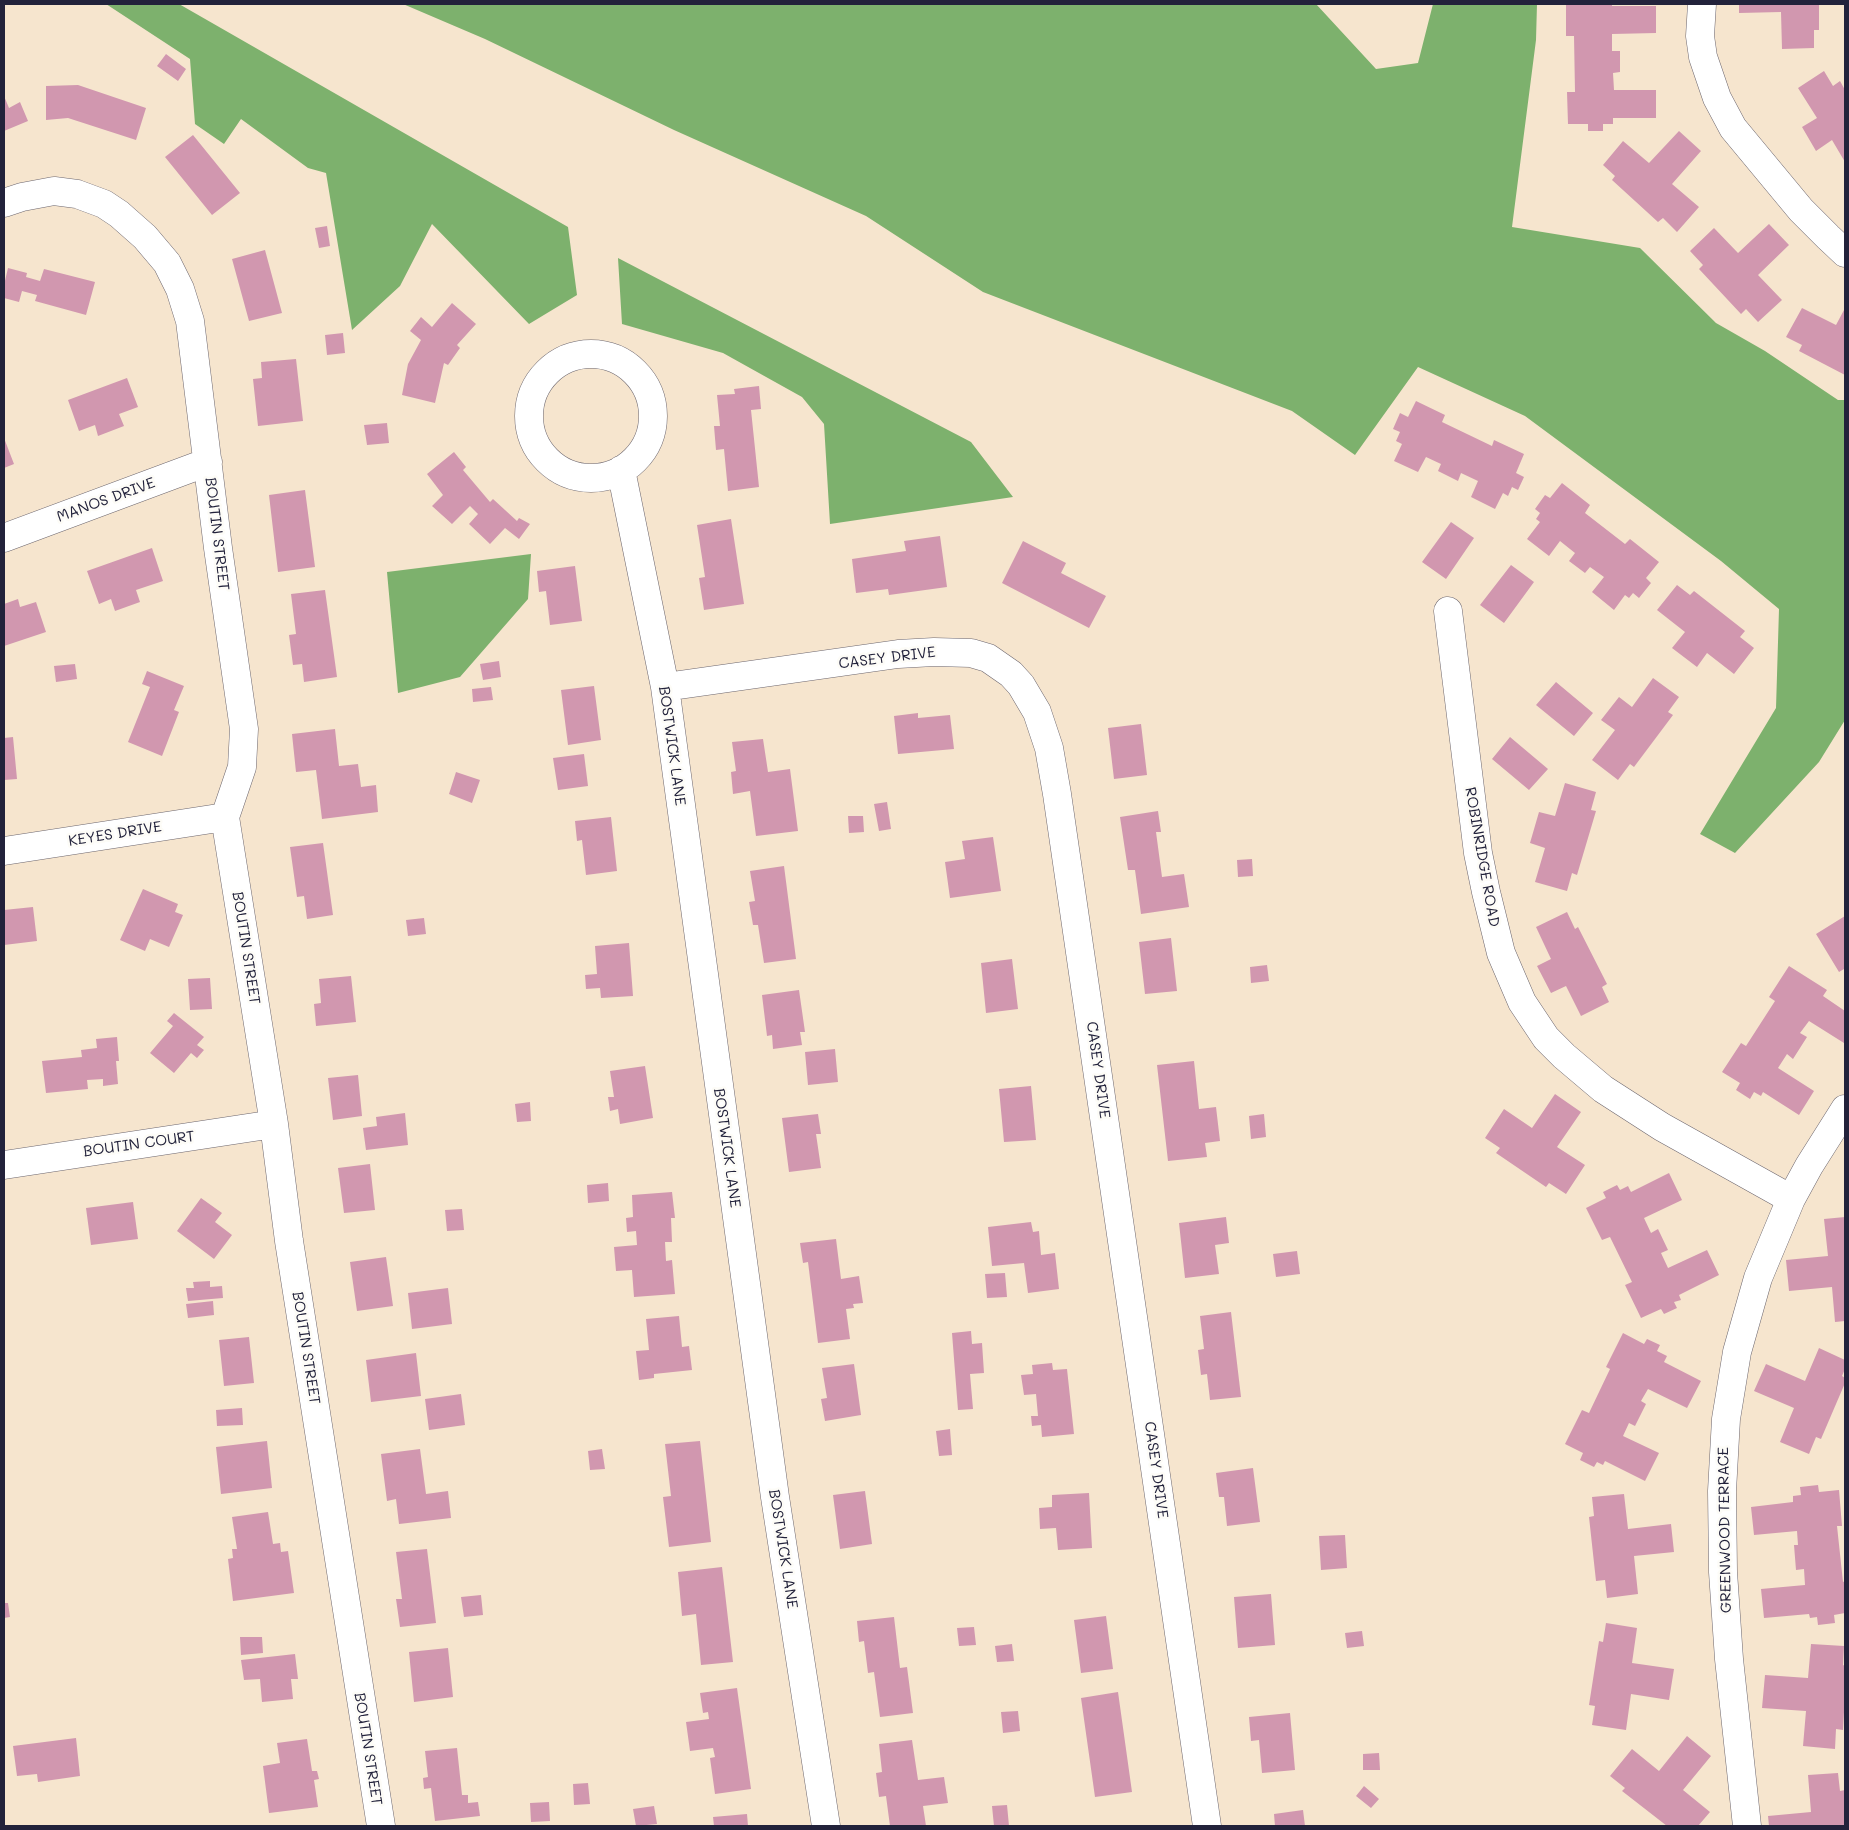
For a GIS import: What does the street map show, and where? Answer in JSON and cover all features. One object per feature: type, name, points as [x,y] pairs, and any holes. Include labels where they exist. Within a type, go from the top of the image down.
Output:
[{"type":"street","points":[[1702,4],[1700,36],[1703,57],[1717,98],[1729,120],[1754,155],[1801,210],[1845,253]]},
{"type":"street","name":"BOUTIN STREET","points":[[4,203],[22,197],[54,191],[82,196],[104,204],[145,236],[156,249],[174,276],[186,302],[244,728],[242,767],[238,784],[225,817],[274,1124],[289,1241],[380,1826]]},
{"type":"street","points":[[579,355],[602,355],[624,363],[641,379],[647,389],[653,411],[650,435],[639,455],[621,470],[599,478],[575,476],[553,465],[537,448],[529,426],[530,402],[540,380],[557,364],[579,355]]},
{"type":"street","name":"MANOS DRIVE","points":[[4,538],[208,462]]},
{"type":"street","name":"BOSTWICK LANE","points":[[621,470],[665,687],[775,1497],[826,1826]]},
{"type":"street","name":"ROBINRIDGE ROAD","points":[[1448,611],[1478,853],[1501,953],[1522,1002],[1546,1038],[1603,1089],[1662,1127],[1791,1200]]},
{"type":"street","name":"CASEY DRIVE","points":[[665,687],[898,654],[934,652],[971,653],[988,658],[1012,674],[1037,712],[1049,748],[1057,794],[1207,1826]]},
{"type":"street","name":"KEYES DRIVE","points":[[4,851],[225,817]]},
{"type":"street","name":"GREENWOOD TERRACE","points":[[1747,1826],[1734,1717],[1726,1615],[1722,1528],[1723,1455],[1731,1386],[1746,1319],[1761,1270],[1791,1200],[1809,1166],[1845,1109]]},
{"type":"street","name":"BOUTIN COURT","points":[[4,1164],[274,1124]]},
{"type":"green space","points":[[106,4],[179,4],[568,227],[577,295],[529,324],[432,224],[400,286],[352,330],[326,173],[308,168],[241,119],[224,144],[195,124],[190,59]]},
{"type":"green space","points":[[403,4],[1316,4],[1376,69],[1418,63],[1433,4],[1537,4],[1536,40],[1512,227],[1640,248],[1716,323],[1765,351],[1838,400],[1845,400],[1845,720],[1819,762],[1735,853],[1700,834],[1776,708],[1779,609],[1721,561],[1525,416],[1418,367],[1355,455],[1292,411],[983,292],[866,216],[674,130],[485,39]]},
{"type":"green space","points":[[618,258],[971,442],[1013,497],[830,524],[824,424],[802,397],[723,353],[622,324]]},
{"type":"green space","points":[[531,554],[528,599],[460,677],[398,693],[387,572]]},
{"type":"building","points":[[1566,4],[1656,6],[1656,33],[1612,34],[1612,51],[1620,51],[1620,72],[1613,73],[1614,90],[1656,90],[1656,118],[1613,118],[1613,124],[1603,124],[1603,131],[1588,131],[1588,124],[1568,124],[1567,92],[1575,92],[1574,36],[1566,36]]},
{"type":"building","points":[[1739,4],[1819,4],[1819,30],[1814,30],[1814,48],[1782,49],[1781,12],[1739,13]]},
{"type":"building","points":[[166,54],[186,69],[178,81],[157,66]]},
{"type":"building","points":[[1824,71],[1833,86],[1840,81],[1845,90],[1845,162],[1832,140],[1816,151],[1802,127],[1817,118],[1798,88]]},
{"type":"building","points":[[78,85],[146,108],[136,140],[68,118],[46,120],[46,86]]},
{"type":"building","points":[[4,96],[9,108],[20,102],[28,121],[4,131]]},
{"type":"building","points":[[1679,131],[1701,151],[1672,184],[1699,207],[1677,232],[1663,218],[1658,222],[1612,180],[1615,176],[1603,165],[1623,141],[1649,163]]},
{"type":"building","points":[[193,135],[240,193],[212,215],[165,157]]},
{"type":"building","points":[[1769,224],[1789,245],[1758,275],[1782,300],[1758,322],[1746,309],[1741,314],[1699,269],[1703,265],[1690,251],[1714,228],[1738,253]]},
{"type":"building","points":[[327,226],[330,246],[319,248],[315,228]]},
{"type":"building","points":[[265,250],[282,313],[249,321],[232,259]]},
{"type":"building","points":[[8,268],[27,273],[26,277],[40,281],[44,269],[95,282],[86,315],[35,301],[37,295],[22,291],[19,302],[4,298],[4,285]]},
{"type":"building","points":[[452,303],[476,324],[457,345],[460,348],[448,365],[444,363],[435,403],[402,395],[408,364],[421,340],[410,331],[421,317],[432,327]]},
{"type":"building","points":[[1802,308],[1836,325],[1845,311],[1845,375],[1799,351],[1802,345],[1786,337]]},
{"type":"building","points":[[343,333],[345,353],[327,355],[325,335]]},
{"type":"building","points":[[296,359],[303,421],[258,426],[253,379],[262,378],[261,362]]},
{"type":"building","points":[[127,378],[138,407],[119,414],[124,426],[98,436],[95,425],[79,431],[68,400]]},
{"type":"building","points":[[759,386],[761,409],[751,410],[759,487],[728,491],[724,449],[716,450],[714,426],[720,426],[717,395],[735,394],[734,389]]},
{"type":"building","points":[[1416,401],[1445,415],[1442,422],[1492,446],[1494,440],[1524,454],[1516,473],[1524,477],[1518,490],[1512,487],[1508,496],[1503,493],[1495,509],[1471,497],[1478,481],[1461,473],[1458,481],[1438,471],[1441,464],[1426,457],[1418,472],[1394,461],[1402,444],[1396,441],[1400,432],[1393,429],[1400,413],[1408,417]]},
{"type":"building","points":[[387,423],[389,443],[367,445],[364,425]]},
{"type":"building","points":[[4,438],[14,464],[4,468]]},
{"type":"building","points":[[454,452],[466,467],[463,470],[490,502],[493,499],[517,521],[519,518],[530,524],[519,539],[505,528],[490,544],[469,524],[478,514],[470,506],[452,524],[432,506],[443,495],[427,474]]},
{"type":"building","points":[[1562,483],[1590,505],[1585,513],[1625,544],[1630,539],[1659,562],[1646,578],[1651,583],[1639,598],[1633,593],[1629,598],[1625,595],[1614,610],[1592,592],[1604,577],[1590,567],[1585,573],[1569,561],[1575,553],[1560,541],[1549,556],[1527,539],[1540,522],[1536,519],[1540,513],[1535,509],[1545,495],[1550,498]]},
{"type":"building","points":[[305,490],[315,567],[278,572],[269,495]]},
{"type":"building","points":[[731,519],[744,604],[704,610],[699,578],[705,577],[697,525]]},
{"type":"building","points":[[1451,522],[1474,538],[1446,579],[1422,562]]},
{"type":"building","points":[[940,536],[947,587],[889,595],[888,589],[856,593],[852,559],[906,551],[904,541]]},
{"type":"building","points":[[1023,541],[1066,563],[1061,573],[1106,596],[1089,628],[1002,583]]},
{"type":"building","points":[[152,548],[163,581],[136,590],[140,602],[115,611],[111,599],[99,604],[87,571]]},
{"type":"building","points":[[1511,565],[1534,582],[1504,623],[1480,605]]},
{"type":"building","points":[[575,566],[582,621],[550,625],[546,591],[539,592],[537,571]]},
{"type":"building","points":[[1677,585],[1690,595],[1694,591],[1745,631],[1740,637],[1754,648],[1734,674],[1707,653],[1697,667],[1672,648],[1685,632],[1657,610]]},
{"type":"building","points":[[325,590],[337,677],[304,682],[302,664],[293,665],[289,635],[296,634],[291,594]]},
{"type":"building","points":[[18,599],[20,607],[36,602],[46,632],[4,646],[4,604]]},
{"type":"building","points":[[499,661],[501,677],[483,680],[480,664]]},
{"type":"building","points":[[75,664],[77,679],[56,682],[54,666]]},
{"type":"building","points":[[147,671],[184,686],[174,710],[179,712],[162,756],[128,742],[150,687],[142,684]]},
{"type":"building","points":[[1653,678],[1679,697],[1668,712],[1673,715],[1634,767],[1630,764],[1618,780],[1592,760],[1615,730],[1601,720],[1619,697],[1632,707]]},
{"type":"building","points":[[1556,682],[1593,713],[1574,736],[1536,705]]},
{"type":"building","points":[[594,686],[601,740],[568,745],[561,690]]},
{"type":"building","points":[[491,687],[493,700],[473,702],[472,689]]},
{"type":"building","points":[[918,713],[918,718],[950,715],[954,749],[898,754],[894,716]]},
{"type":"building","points":[[1141,724],[1147,775],[1114,779],[1108,728]]},
{"type":"building","points":[[335,729],[339,766],[358,764],[361,787],[376,785],[378,812],[322,819],[316,770],[296,772],[292,734]]},
{"type":"building","points":[[13,737],[17,779],[4,780],[4,738]]},
{"type":"building","points":[[1510,737],[1548,769],[1529,790],[1492,759]]},
{"type":"building","points":[[763,739],[768,772],[790,769],[798,831],[756,836],[750,791],[733,794],[731,772],[736,771],[732,742]]},
{"type":"building","points":[[584,754],[588,786],[558,790],[553,758]]},
{"type":"building","points":[[456,772],[480,780],[472,803],[449,794]]},
{"type":"building","points":[[1565,783],[1596,792],[1591,810],[1596,811],[1577,875],[1572,873],[1567,891],[1535,882],[1545,848],[1530,843],[1539,812],[1555,816]]},
{"type":"building","points":[[887,802],[891,829],[879,831],[874,804]]},
{"type":"building","points":[[1158,811],[1161,832],[1156,832],[1162,877],[1184,874],[1189,907],[1141,914],[1135,870],[1128,870],[1120,817]]},
{"type":"building","points":[[848,816],[863,816],[864,832],[849,833]]},
{"type":"building","points":[[611,817],[617,871],[586,875],[582,840],[577,841],[575,821]]},
{"type":"building","points":[[993,837],[1001,891],[950,898],[945,862],[965,859],[962,841]]},
{"type":"building","points":[[323,843],[333,915],[307,919],[304,896],[297,897],[290,847]]},
{"type":"building","points":[[1252,859],[1253,876],[1238,877],[1237,860]]},
{"type":"building","points":[[784,866],[796,959],[764,963],[758,925],[753,925],[749,902],[755,901],[750,871]]},
{"type":"building","points":[[143,889],[178,904],[175,912],[183,915],[169,947],[150,939],[145,951],[120,940]]},
{"type":"building","points":[[33,907],[37,941],[4,945],[4,910]]},
{"type":"building","points":[[1567,912],[1575,929],[1578,927],[1607,984],[1602,987],[1609,1002],[1581,1016],[1566,986],[1551,993],[1537,966],[1551,959],[1536,927]]},
{"type":"building","points":[[1845,916],[1845,971],[1844,969],[1839,972],[1816,934]]},
{"type":"building","points":[[424,918],[426,934],[408,936],[406,920]]},
{"type":"building","points":[[1171,938],[1177,991],[1145,994],[1139,942]]},
{"type":"building","points":[[629,943],[633,996],[601,998],[600,988],[586,989],[585,975],[597,974],[595,946]]},
{"type":"building","points":[[1012,959],[1018,1009],[986,1013],[981,963]]},
{"type":"building","points":[[1267,965],[1269,981],[1251,983],[1250,967]]},
{"type":"building","points":[[1789,966],[1827,990],[1823,996],[1845,1011],[1844,1043],[1809,1021],[1800,1033],[1807,1037],[1793,1059],[1787,1054],[1778,1068],[1814,1091],[1799,1115],[1763,1092],[1761,1096],[1754,1092],[1750,1099],[1736,1090],[1740,1083],[1722,1072],[1741,1043],[1746,1046],[1775,1001],[1769,997]]},
{"type":"building","points":[[351,976],[356,1022],[316,1026],[314,1004],[321,1003],[319,979]]},
{"type":"building","points":[[210,978],[212,1009],[190,1010],[188,979]]},
{"type":"building","points":[[799,990],[805,1032],[800,1032],[802,1045],[773,1049],[772,1035],[767,1036],[762,995]]},
{"type":"building","points":[[174,1013],[204,1037],[197,1045],[204,1050],[197,1058],[191,1053],[174,1073],[150,1053],[173,1026],[167,1021]]},
{"type":"building","points":[[117,1037],[119,1061],[116,1061],[118,1084],[103,1086],[103,1079],[87,1080],[88,1089],[46,1093],[42,1061],[82,1057],[81,1050],[97,1048],[96,1039]]},
{"type":"building","points":[[835,1049],[838,1082],[808,1085],[805,1052]]},
{"type":"building","points":[[1194,1061],[1199,1109],[1216,1107],[1220,1141],[1205,1143],[1207,1157],[1168,1161],[1157,1065]]},
{"type":"building","points":[[645,1066],[653,1118],[620,1124],[618,1109],[610,1111],[608,1097],[614,1097],[610,1071]]},
{"type":"building","points":[[358,1075],[362,1116],[333,1120],[328,1078]]},
{"type":"building","points":[[1031,1086],[1036,1140],[1004,1142],[999,1089]]},
{"type":"building","points":[[1555,1094],[1581,1112],[1557,1147],[1585,1165],[1566,1194],[1549,1183],[1546,1187],[1496,1153],[1500,1148],[1485,1138],[1504,1109],[1532,1128]]},
{"type":"building","points":[[530,1102],[531,1121],[517,1122],[515,1104]]},
{"type":"building","points":[[405,1113],[408,1145],[366,1150],[363,1128],[377,1126],[376,1117]]},
{"type":"building","points":[[818,1114],[821,1134],[816,1134],[821,1168],[789,1172],[782,1118]]},
{"type":"building","points":[[1264,1114],[1266,1137],[1251,1139],[1249,1116]]},
{"type":"building","points":[[370,1164],[375,1210],[344,1213],[338,1168]]},
{"type":"building","points":[[1669,1173],[1682,1200],[1644,1218],[1651,1233],[1658,1229],[1668,1250],[1661,1253],[1668,1268],[1707,1250],[1719,1275],[1679,1295],[1681,1300],[1674,1302],[1677,1308],[1664,1314],[1661,1309],[1641,1318],[1625,1285],[1632,1282],[1610,1237],[1602,1240],[1586,1208],[1606,1198],[1603,1192],[1617,1185],[1620,1190],[1628,1186],[1631,1192]]},
{"type":"building","points":[[608,1183],[609,1201],[588,1203],[587,1185]]},
{"type":"building","points":[[672,1192],[675,1218],[671,1218],[672,1242],[665,1242],[666,1261],[672,1260],[675,1294],[634,1297],[632,1270],[616,1271],[614,1247],[637,1245],[636,1231],[627,1232],[626,1218],[633,1217],[632,1195]]},
{"type":"building","points":[[201,1198],[222,1213],[215,1222],[232,1235],[214,1259],[177,1231]]},
{"type":"building","points":[[133,1202],[138,1239],[91,1245],[86,1208]]},
{"type":"building","points":[[462,1209],[464,1230],[447,1231],[445,1210]]},
{"type":"building","points":[[1226,1217],[1229,1243],[1215,1245],[1219,1274],[1185,1278],[1179,1223]]},
{"type":"building","points":[[1845,1217],[1845,1321],[1835,1322],[1832,1287],[1789,1291],[1786,1260],[1828,1256],[1824,1219]]},
{"type":"building","points":[[1031,1222],[1033,1232],[1039,1231],[1041,1255],[1055,1253],[1059,1289],[1028,1293],[1024,1263],[992,1266],[988,1227]]},
{"type":"building","points":[[836,1239],[841,1279],[859,1276],[863,1303],[853,1304],[854,1308],[846,1309],[850,1339],[818,1343],[808,1262],[803,1263],[800,1243]]},
{"type":"building","points":[[1297,1251],[1300,1274],[1276,1277],[1273,1254]]},
{"type":"building","points":[[386,1257],[393,1306],[357,1311],[350,1262]]},
{"type":"building","points":[[1005,1273],[1007,1297],[987,1298],[985,1274]]},
{"type":"building","points":[[210,1281],[210,1287],[222,1286],[223,1298],[188,1301],[186,1288],[194,1288],[193,1282]]},
{"type":"building","points":[[448,1288],[452,1324],[412,1329],[408,1293]]},
{"type":"building","points":[[213,1301],[214,1315],[188,1318],[186,1304]]},
{"type":"building","points":[[1231,1312],[1241,1397],[1210,1400],[1207,1374],[1201,1375],[1198,1350],[1204,1349],[1200,1316]]},
{"type":"building","points":[[679,1316],[682,1347],[689,1346],[692,1370],[654,1374],[654,1378],[639,1380],[636,1351],[649,1350],[646,1319]]},
{"type":"building","points":[[971,1331],[972,1344],[982,1343],[984,1373],[970,1374],[973,1409],[958,1410],[952,1333]]},
{"type":"building","points":[[1623,1333],[1644,1344],[1647,1339],[1660,1345],[1657,1351],[1667,1356],[1664,1362],[1701,1381],[1687,1408],[1648,1389],[1641,1401],[1646,1404],[1635,1426],[1629,1423],[1623,1436],[1659,1453],[1645,1481],[1605,1461],[1603,1465],[1597,1462],[1594,1467],[1580,1460],[1583,1453],[1565,1444],[1582,1410],[1589,1413],[1610,1369],[1606,1367]]},
{"type":"building","points":[[249,1337],[254,1383],[224,1386],[219,1340]]},
{"type":"building","points":[[1819,1348],[1845,1360],[1845,1369],[1842,1376],[1845,1378],[1845,1383],[1821,1439],[1816,1437],[1809,1454],[1780,1442],[1794,1408],[1754,1391],[1766,1364],[1805,1381]]},
{"type":"building","points":[[416,1353],[421,1396],[371,1402],[366,1360]]},
{"type":"building","points":[[1052,1363],[1053,1370],[1067,1369],[1074,1434],[1042,1437],[1041,1425],[1032,1426],[1031,1416],[1038,1416],[1036,1394],[1024,1395],[1021,1375],[1033,1374],[1032,1365]]},
{"type":"building","points":[[854,1364],[861,1415],[825,1421],[821,1399],[827,1398],[822,1368]]},
{"type":"building","points":[[461,1394],[465,1425],[429,1430],[425,1399]]},
{"type":"building","points":[[242,1408],[243,1425],[217,1426],[216,1410]]},
{"type":"building","points":[[950,1429],[952,1455],[939,1456],[936,1431]]},
{"type":"building","points":[[267,1441],[272,1488],[221,1494],[216,1447]]},
{"type":"building","points":[[700,1441],[711,1542],[669,1547],[663,1497],[671,1496],[665,1444]]},
{"type":"building","points":[[420,1449],[426,1494],[448,1491],[451,1518],[399,1524],[396,1499],[387,1501],[381,1454]]},
{"type":"building","points":[[602,1449],[605,1469],[590,1470],[588,1451]]},
{"type":"building","points":[[1253,1468],[1260,1522],[1227,1526],[1224,1497],[1219,1497],[1216,1473]]},
{"type":"building","points":[[1818,1485],[1819,1492],[1839,1490],[1842,1526],[1837,1526],[1843,1582],[1845,1581],[1845,1613],[1834,1615],[1835,1623],[1818,1625],[1817,1617],[1810,1618],[1809,1614],[1764,1618],[1761,1589],[1805,1585],[1804,1569],[1796,1570],[1794,1545],[1798,1545],[1797,1531],[1754,1535],[1751,1507],[1793,1502],[1793,1496],[1801,1495],[1800,1487]]},
{"type":"building","points":[[865,1491],[872,1544],[840,1549],[833,1495]]},
{"type":"building","points":[[1089,1493],[1092,1548],[1058,1550],[1056,1528],[1040,1529],[1039,1508],[1052,1507],[1052,1495]]},
{"type":"building","points":[[1624,1494],[1628,1529],[1671,1524],[1674,1552],[1634,1556],[1638,1594],[1607,1598],[1605,1580],[1596,1581],[1589,1517],[1594,1516],[1592,1497]]},
{"type":"building","points":[[268,1512],[273,1544],[280,1543],[281,1552],[288,1551],[294,1593],[233,1601],[228,1559],[233,1558],[232,1549],[237,1549],[232,1517]]},
{"type":"building","points":[[1345,1535],[1347,1568],[1321,1570],[1319,1536]]},
{"type":"building","points":[[427,1549],[436,1623],[400,1627],[396,1599],[402,1599],[396,1552]]},
{"type":"building","points":[[722,1567],[733,1662],[701,1665],[696,1614],[682,1616],[678,1572]]},
{"type":"building","points":[[1271,1594],[1275,1645],[1238,1648],[1234,1597]]},
{"type":"building","points":[[481,1595],[483,1615],[464,1617],[461,1597]]},
{"type":"building","points":[[4,1603],[8,1603],[10,1617],[4,1618]]},
{"type":"building","points":[[1106,1616],[1113,1669],[1081,1673],[1074,1620]]},
{"type":"building","points":[[894,1617],[900,1668],[907,1667],[913,1713],[880,1717],[874,1672],[868,1673],[864,1641],[859,1642],[857,1621]]},
{"type":"building","points":[[1606,1623],[1637,1628],[1632,1663],[1674,1669],[1669,1700],[1631,1694],[1626,1730],[1592,1725],[1595,1706],[1589,1705],[1599,1641],[1603,1642]]},
{"type":"building","points":[[974,1627],[976,1645],[959,1646],[957,1628]]},
{"type":"building","points":[[1362,1631],[1364,1646],[1347,1648],[1345,1633]]},
{"type":"building","points":[[240,1637],[262,1637],[263,1653],[241,1655]]},
{"type":"building","points":[[1012,1644],[1014,1661],[997,1662],[995,1646]]},
{"type":"building","points":[[1811,1644],[1844,1646],[1845,1694],[1843,1730],[1836,1729],[1835,1749],[1803,1746],[1806,1711],[1762,1708],[1765,1675],[1808,1678]]},
{"type":"building","points":[[448,1648],[453,1697],[414,1702],[409,1652]]},
{"type":"building","points":[[295,1654],[298,1679],[291,1679],[293,1699],[262,1702],[260,1679],[244,1680],[241,1660]]},
{"type":"building","points":[[737,1688],[751,1789],[715,1794],[710,1758],[715,1757],[713,1748],[690,1751],[686,1722],[709,1719],[708,1712],[703,1713],[700,1693]]},
{"type":"building","points":[[1118,1692],[1132,1792],[1095,1797],[1081,1698]]},
{"type":"building","points":[[1018,1711],[1020,1731],[1003,1733],[1001,1712]]},
{"type":"building","points":[[1290,1713],[1295,1770],[1262,1773],[1259,1740],[1251,1741],[1249,1717]]},
{"type":"building","points":[[1687,1736],[1711,1756],[1683,1790],[1710,1812],[1698,1826],[1667,1826],[1622,1791],[1625,1788],[1610,1776],[1632,1749],[1659,1771]]},
{"type":"building","points":[[76,1738],[80,1776],[38,1782],[37,1774],[17,1776],[13,1746]]},
{"type":"building","points":[[307,1739],[312,1771],[317,1771],[319,1779],[314,1780],[318,1807],[269,1813],[263,1766],[280,1763],[277,1743]]},
{"type":"building","points":[[912,1740],[918,1780],[944,1777],[948,1803],[923,1806],[926,1826],[890,1826],[886,1796],[879,1797],[876,1773],[882,1772],[879,1744]]},
{"type":"building","points":[[457,1748],[462,1795],[468,1795],[468,1803],[478,1802],[480,1816],[435,1821],[431,1788],[424,1789],[423,1778],[428,1777],[425,1751]]},
{"type":"building","points":[[1379,1753],[1380,1770],[1363,1770],[1363,1754]]},
{"type":"building","points":[[1838,1773],[1840,1791],[1845,1790],[1845,1826],[1769,1826],[1768,1816],[1811,1812],[1808,1775]]},
{"type":"building","points":[[588,1783],[590,1804],[574,1805],[573,1784]]},
{"type":"building","points":[[1364,1786],[1379,1799],[1371,1808],[1356,1796]]},
{"type":"building","points":[[549,1802],[550,1821],[531,1822],[530,1803]]},
{"type":"building","points":[[1007,1805],[1009,1826],[994,1826],[992,1806]]},
{"type":"building","points":[[654,1806],[657,1824],[636,1826],[633,1809]]},
{"type":"building","points":[[1303,1810],[1305,1826],[1275,1826],[1274,1814]]},
{"type":"building","points":[[747,1814],[748,1826],[714,1826],[713,1817]]}]
